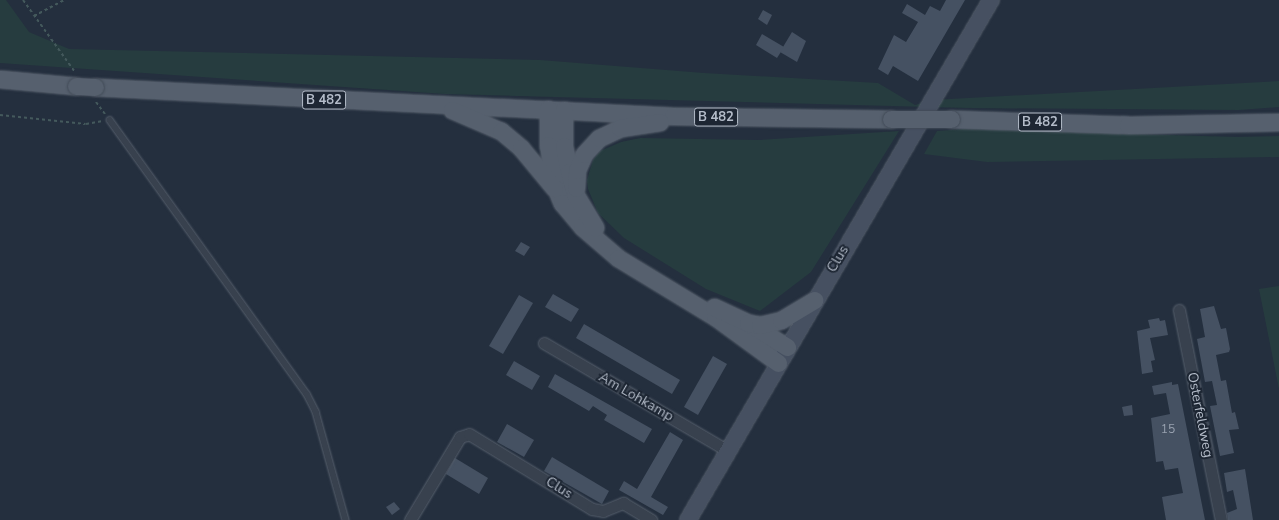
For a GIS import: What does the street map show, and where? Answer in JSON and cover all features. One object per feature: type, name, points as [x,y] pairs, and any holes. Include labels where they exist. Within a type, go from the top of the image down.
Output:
[{"type":"main road","name":"Clus","points":[[688,520],[814,300],[991,0]]},
{"type":"main road","name":"B 482","points":[[0,79],[77,82],[93,91],[442,106],[556,109],[673,116],[951,119],[1128,125],[1279,122]]},
{"type":"main road","points":[[442,106],[501,131],[521,148],[556,189]]},
{"type":"main road","points":[[556,109],[548,151],[556,189],[562,203],[599,245],[715,318],[778,363]]},
{"type":"main road","points":[[556,109],[575,194],[588,219],[602,236],[621,251],[675,286],[748,323],[787,348]]},
{"type":"main road","points":[[575,194],[578,170],[584,154],[599,138],[620,128],[656,124],[673,116]]},
{"type":"main road","points":[[748,323],[760,325],[781,320],[814,300]]},
{"type":"street","name":"Osterfeldweg","points":[[1179,310],[1221,520]]},
{"type":"street","name":"Am Lohkamp","points":[[544,343],[728,451]]},
{"type":"street","name":"Clus","points":[[410,520],[460,437],[469,434],[592,509],[604,511],[623,503],[651,520]]},
{"type":"lane","points":[[110,120],[307,394],[316,412],[346,520]]},
{"type":"path","points":[[23,0],[77,82]]},
{"type":"path","points":[[34,16],[64,0]]},
{"type":"path","points":[[0,115],[86,124],[110,120],[93,91]]},
{"type":"green space","points":[[0,0],[6,0],[29,32],[69,49],[540,60],[704,73],[878,83],[915,105],[932,100],[1279,81],[1279,107],[1239,110],[966,108],[445,94],[0,63]]},
{"type":"green space","points":[[963,129],[1237,137],[1279,136],[1279,157],[987,162],[924,154],[937,131]]},
{"type":"green space","points":[[899,131],[811,272],[760,311],[706,289],[624,238],[598,213],[588,189],[587,180],[593,160],[600,151],[621,142],[640,138],[760,140]]},
{"type":"green space","points":[[1279,286],[1279,389],[1259,289]]},
{"type":"building","points":[[946,0],[965,0],[918,81],[893,66],[888,75],[878,69],[894,35],[906,42],[918,22],[902,13],[907,4],[925,15],[930,6],[940,11]]},
{"type":"building","points":[[763,10],[772,15],[767,25],[758,19]]},
{"type":"building","points":[[792,32],[806,41],[797,62],[780,52]]},
{"type":"building","points":[[762,34],[784,47],[777,58],[756,45]]},
{"type":"building","points":[[521,242],[530,247],[524,256],[515,251]]},
{"type":"building","points":[[553,294],[579,309],[571,322],[545,307]]},
{"type":"building","points":[[519,295],[533,303],[503,354],[489,346]]},
{"type":"building","points":[[1214,306],[1221,329],[1226,328],[1230,349],[1229,352],[1216,355],[1221,381],[1226,380],[1232,413],[1235,412],[1239,429],[1229,430],[1234,453],[1220,456],[1210,406],[1217,405],[1212,381],[1205,382],[1197,339],[1205,337],[1200,309]]},
{"type":"building","points":[[1159,318],[1160,321],[1165,320],[1168,335],[1150,338],[1155,360],[1151,361],[1153,372],[1142,374],[1137,331],[1150,328],[1148,320]]},
{"type":"building","points":[[584,324],[680,380],[672,394],[576,338]]},
{"type":"building","points":[[713,356],[727,364],[698,415],[684,407]]},
{"type":"building","points":[[514,361],[540,376],[532,390],[506,375]]},
{"type":"building","points":[[555,374],[652,429],[644,443],[604,420],[607,415],[593,406],[589,411],[548,387]]},
{"type":"building","points":[[1172,382],[1172,385],[1178,384],[1205,520],[1166,520],[1162,497],[1183,493],[1178,468],[1165,470],[1163,461],[1156,462],[1151,418],[1170,414],[1166,393],[1154,395],[1152,386]]},
{"type":"building","points":[[1132,405],[1133,415],[1124,416],[1122,407]]},
{"type":"building","points":[[507,424],[534,440],[524,457],[497,442]]},
{"type":"building","points":[[670,432],[683,440],[651,497],[668,507],[663,515],[619,490],[624,481],[637,489]]},
{"type":"building","points":[[552,457],[609,491],[602,504],[544,471]]},
{"type":"building","points":[[455,458],[488,478],[479,494],[446,474]]},
{"type":"building","points":[[1245,469],[1253,520],[1228,520],[1227,513],[1237,509],[1233,490],[1227,492],[1224,473]]},
{"type":"building","points":[[394,502],[400,509],[392,515],[386,507]]}]
